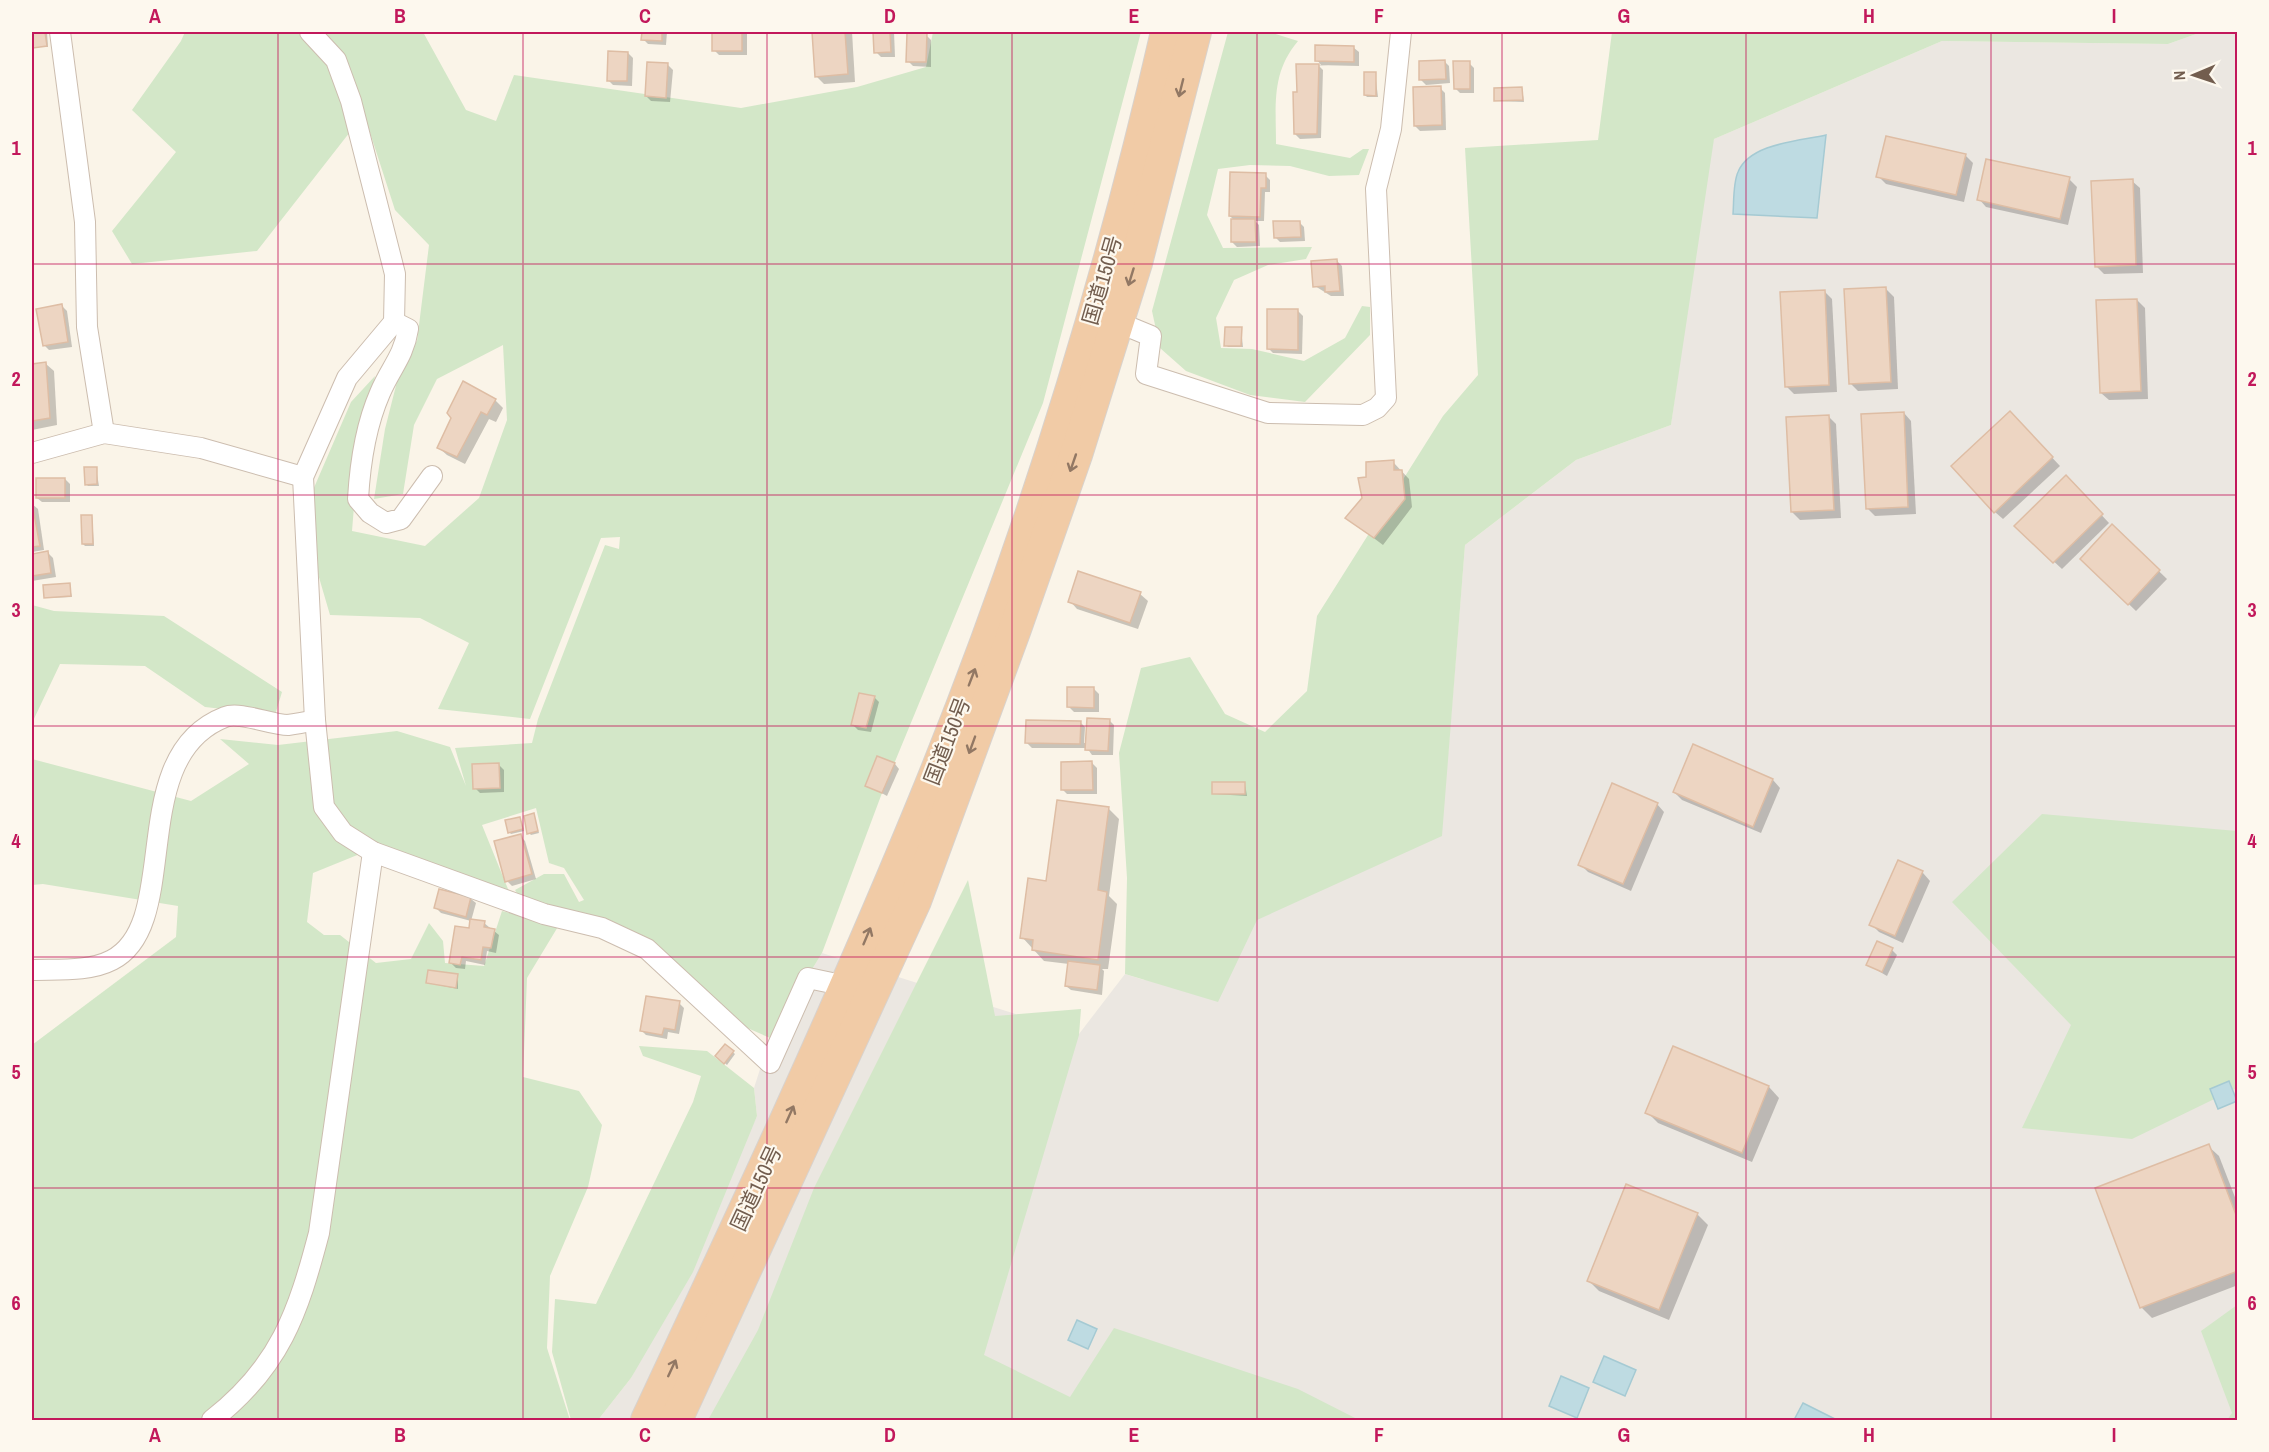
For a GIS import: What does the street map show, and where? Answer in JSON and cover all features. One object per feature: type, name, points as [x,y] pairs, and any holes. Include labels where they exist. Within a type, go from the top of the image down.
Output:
[{"type":"highway","name":"国道150号","points":[[647,1420],[770,1158],[846,986],[928,793],[995,616],[1055,441],[1109,258],[1167,32]]},
{"type":"highway","name":"国道150号","points":[[676,1420],[915,901],[1076,455],[1136,263],[1195,32]]},
{"type":"street","points":[[60,32],[85,222],[87,327],[104,433]]},
{"type":"street","points":[[310,32],[336,60],[351,101],[395,274],[394,322],[347,378],[303,477],[315,720],[324,807],[343,833],[373,852],[544,915],[602,928],[647,949],[770,1063],[808,978],[846,986]]},
{"type":"street","points":[[1117,322],[1151,336],[1146,374],[1268,413],[1363,415],[1377,408],[1386,398],[1376,189],[1391,129],[1401,32]]},
{"type":"street","points":[[394,322],[408,329],[405,350],[380,394],[360,462],[358,499],[370,513],[386,523],[401,519],[432,476]]},
{"type":"street","points":[[32,453],[104,433],[201,448],[303,477]]},
{"type":"street","points":[[32,970],[92,967],[113,960],[136,941],[146,915],[160,810],[179,759],[201,730],[227,716],[286,725],[315,720]]},
{"type":"street","points":[[212,1420],[257,1376],[279,1349],[303,1294],[319,1233],[373,852]]},
{"type":"shaded area","points":[[2202,32],[2237,32],[2237,1420],[598,1420],[631,1378],[757,1116],[754,1088],[770,1038],[822,953],[1079,1034],[1125,974],[1144,980],[1448,754],[1465,545],[1576,460],[1671,425],[1709,150],[1714,139],[1942,41],[2168,44]]},
{"type":"green space","points":[[185,32],[423,32],[466,110],[496,121],[514,75],[741,108],[857,87],[926,67],[933,32],[1141,32],[1043,403],[882,793],[822,953],[770,1038],[736,1023],[656,944],[525,906],[515,890],[544,874],[564,874],[579,902],[584,900],[564,868],[549,863],[536,808],[482,825],[508,889],[518,900],[377,847],[313,873],[307,922],[324,935],[340,935],[376,963],[411,959],[429,923],[443,941],[445,963],[484,966],[502,911],[559,925],[527,978],[523,1077],[579,1091],[602,1125],[588,1187],[550,1276],[547,1348],[570,1420],[32,1420],[32,1045],[176,937],[178,906],[43,884],[32,885],[32,759],[191,801],[249,764],[220,739],[278,745],[397,731],[450,747],[466,786],[455,748],[532,743],[538,719],[605,545],[619,549],[620,537],[601,538],[530,719],[438,709],[469,643],[420,618],[330,615],[311,550],[313,490],[351,402],[375,376],[358,458],[352,531],[425,546],[479,498],[507,420],[503,345],[437,379],[414,425],[403,494],[374,499],[385,429],[405,350],[417,341],[429,245],[395,210],[364,114],[257,251],[132,264],[112,231],[176,152],[132,110]]},
{"type":"green space","points":[[1228,32],[1269,32],[1298,41],[1289,53],[1279,77],[1276,103],[1276,144],[1350,158],[1363,149],[1369,149],[1359,175],[1329,176],[1290,166],[1250,165],[1218,169],[1207,215],[1223,248],[1312,247],[1306,259],[1268,265],[1234,280],[1216,318],[1221,348],[1252,349],[1304,361],[1345,338],[1362,306],[1370,307],[1370,335],[1305,402],[1250,395],[1186,371],[1160,348],[1152,311]]},
{"type":"green space","points":[[1612,32],[2202,32],[2168,44],[1942,41],[1714,139],[1671,425],[1576,460],[1465,545],[1442,836],[1257,920],[1218,1002],[1125,974],[1127,878],[1119,753],[1141,668],[1190,657],[1225,714],[1265,732],[1307,691],[1317,616],[1443,416],[1478,375],[1465,148],[1598,140]]},
{"type":"green space","points":[[32,605],[54,611],[164,616],[282,692],[275,715],[205,707],[145,666],[60,664],[32,723]]},
{"type":"green space","points":[[2042,814],[2237,831],[2237,1088],[2132,1139],[2022,1128],[2071,1025],[1952,902]]},
{"type":"green space","points":[[968,880],[995,1016],[1081,1009],[1079,1035],[984,1355],[1070,1397],[1114,1328],[1298,1389],[1359,1420],[708,1420],[758,1330],[814,1188]]},
{"type":"green space","points":[[639,1046],[707,1051],[754,1088],[757,1116],[693,1272],[631,1378],[598,1420],[571,1420],[552,1352],[555,1299],[596,1304],[693,1102],[701,1076],[643,1056]]},
{"type":"green space","points":[[2237,1305],[2237,1420],[2227,1420],[2232,1413],[2201,1331]]},
{"type":"water","points":[[1826,135],[1817,218],[1733,214],[1735,181],[1744,162],[1764,149]]},
{"type":"water","points":[[2229,1081],[2237,1101],[2218,1109],[2210,1089]]},
{"type":"water","points":[[1077,1320],[1097,1329],[1088,1349],[1068,1340]]},
{"type":"water","points":[[1604,1356],[1636,1370],[1625,1396],[1593,1382]]},
{"type":"water","points":[[1561,1376],[1589,1388],[1577,1418],[1549,1406]]},
{"type":"water","points":[[1803,1403],[1837,1420],[1794,1420]]},
{"type":"building","points":[[32,32],[45,32],[47,46],[33,48]]},
{"type":"building","points":[[642,32],[662,32],[662,41],[641,40]]},
{"type":"building","points":[[712,32],[742,32],[742,51],[712,51]]},
{"type":"building","points":[[812,32],[845,32],[848,74],[815,77]]},
{"type":"building","points":[[873,32],[890,32],[891,52],[874,53]]},
{"type":"building","points":[[907,33],[927,33],[926,62],[906,62]]},
{"type":"building","points":[[1315,45],[1354,46],[1354,62],[1315,61]]},
{"type":"building","points":[[608,51],[628,52],[627,81],[607,81]]},
{"type":"building","points":[[1445,60],[1446,79],[1419,80],[1419,61]]},
{"type":"building","points":[[1453,61],[1470,61],[1470,89],[1454,89]]},
{"type":"building","points":[[647,62],[668,63],[666,98],[645,96]]},
{"type":"building","points":[[1296,64],[1319,64],[1317,134],[1294,134],[1293,92],[1297,92]]},
{"type":"building","points":[[1364,72],[1376,72],[1376,96],[1364,95]]},
{"type":"building","points":[[1441,86],[1442,125],[1414,126],[1413,87]]},
{"type":"building","points":[[1522,87],[1523,100],[1494,101],[1494,88]]},
{"type":"building","points":[[1886,136],[1966,154],[1956,195],[1876,177]]},
{"type":"building","points":[[1986,159],[2070,177],[2060,219],[1977,200]]},
{"type":"building","points":[[1230,172],[1266,173],[1266,188],[1261,188],[1260,217],[1229,216]]},
{"type":"building","points":[[2133,179],[2136,265],[2095,267],[2091,181]]},
{"type":"building","points":[[1231,219],[1255,219],[1256,242],[1231,242]]},
{"type":"building","points":[[1273,221],[1300,221],[1301,237],[1274,238]]},
{"type":"building","points":[[1337,259],[1340,291],[1325,292],[1325,286],[1313,287],[1311,261]]},
{"type":"building","points":[[1886,287],[1891,382],[1849,384],[1844,289]]},
{"type":"building","points":[[1825,290],[1829,385],[1785,387],[1780,292]]},
{"type":"building","points":[[2137,299],[2141,391],[2100,393],[2096,300]]},
{"type":"building","points":[[62,304],[68,342],[43,346],[36,309]]},
{"type":"building","points":[[1267,309],[1298,309],[1298,350],[1267,349]]},
{"type":"building","points":[[1225,327],[1242,327],[1241,346],[1224,346]]},
{"type":"building","points":[[46,362],[50,418],[32,421],[32,364]]},
{"type":"building","points":[[463,381],[496,399],[487,415],[481,412],[457,457],[437,448],[451,418],[447,413]]},
{"type":"building","points":[[2010,411],[2053,457],[1994,513],[1951,466]]},
{"type":"building","points":[[1904,412],[1908,507],[1866,509],[1861,414]]},
{"type":"building","points":[[1829,415],[1834,510],[1791,512],[1786,417]]},
{"type":"building","points":[[1394,460],[1394,470],[1402,470],[1405,499],[1374,538],[1345,518],[1362,498],[1358,478],[1366,477],[1366,462]]},
{"type":"building","points":[[84,467],[97,467],[97,484],[85,485]]},
{"type":"building","points":[[2066,475],[2103,514],[2053,563],[2014,526]]},
{"type":"building","points":[[36,478],[65,478],[65,498],[36,498]]},
{"type":"building","points":[[32,503],[40,546],[32,547]]},
{"type":"building","points":[[81,515],[92,515],[93,544],[82,544]]},
{"type":"building","points":[[2112,524],[2160,570],[2128,605],[2080,559]]},
{"type":"building","points":[[48,551],[51,573],[32,576],[32,554]]},
{"type":"building","points":[[1078,571],[1141,592],[1130,623],[1068,602]]},
{"type":"building","points":[[70,583],[71,596],[44,598],[43,585]]},
{"type":"building","points":[[1067,687],[1094,687],[1094,708],[1067,707]]},
{"type":"building","points":[[859,693],[875,696],[866,728],[851,725]]},
{"type":"building","points":[[1087,718],[1110,719],[1108,751],[1085,750]]},
{"type":"building","points":[[1026,720],[1081,721],[1080,744],[1025,743]]},
{"type":"building","points":[[1693,744],[1773,779],[1753,827],[1673,792]]},
{"type":"building","points":[[877,756],[895,763],[882,793],[865,786]]},
{"type":"building","points":[[1092,761],[1093,790],[1061,790],[1061,762]]},
{"type":"building","points":[[499,763],[500,788],[473,789],[472,764]]},
{"type":"building","points":[[1212,782],[1245,782],[1245,794],[1212,794]]},
{"type":"building","points":[[1612,783],[1658,803],[1623,884],[1578,865]]},
{"type":"building","points":[[1057,800],[1109,807],[1098,890],[1107,892],[1098,960],[1032,950],[1033,940],[1020,938],[1028,878],[1046,881]]},
{"type":"building","points":[[534,813],[538,831],[527,834],[524,816]]},
{"type":"building","points":[[520,817],[523,829],[508,833],[505,820]]},
{"type":"building","points":[[521,834],[532,874],[505,882],[494,841]]},
{"type":"building","points":[[1898,860],[1923,871],[1895,936],[1869,925]]},
{"type":"building","points":[[439,889],[471,897],[466,917],[434,908]]},
{"type":"building","points":[[470,919],[485,921],[484,927],[495,929],[491,948],[483,947],[481,960],[462,957],[460,965],[449,963],[455,926],[469,928]]},
{"type":"building","points":[[1877,941],[1893,948],[1882,972],[1866,965]]},
{"type":"building","points":[[1068,961],[1100,965],[1097,990],[1065,986]]},
{"type":"building","points":[[428,970],[458,974],[456,988],[426,983]]},
{"type":"building","points":[[646,996],[680,1001],[675,1030],[664,1028],[662,1035],[640,1031]]},
{"type":"building","points":[[725,1044],[734,1051],[724,1064],[715,1056]]},
{"type":"building","points":[[1673,1046],[1769,1086],[1742,1153],[1645,1113]]},
{"type":"building","points":[[2209,1144],[2238,1220],[2238,1271],[2140,1308],[2095,1188]]},
{"type":"building","points":[[1626,1184],[1698,1213],[1659,1310],[1587,1281]]}]
